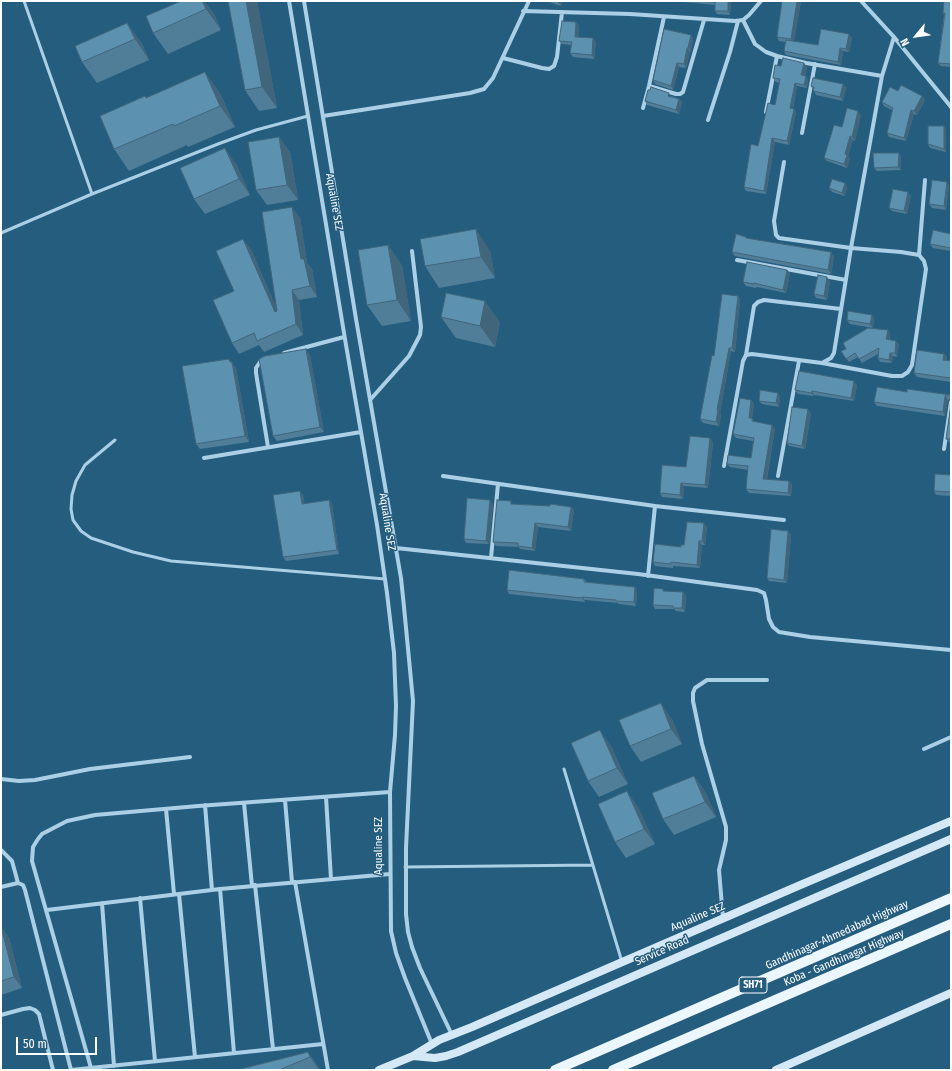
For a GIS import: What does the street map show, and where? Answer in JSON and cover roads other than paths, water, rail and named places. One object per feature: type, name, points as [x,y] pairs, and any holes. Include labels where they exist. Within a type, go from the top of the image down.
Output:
[{"type":"main road","name":"Gandhinagar-Ahmedabad Highway","points":[[555,1070],[951,898]]},
{"type":"main road","name":"Koba - Gandhinagar Highway","points":[[613,1070],[951,924]]},
{"type":"street","name":"Aqualine SEZ","points":[[289,1],[385,579],[394,653],[396,735],[390,792],[391,931],[396,953],[432,1044]]},
{"type":"street","points":[[304,1],[396,548],[403,600],[413,701],[406,813],[406,914],[412,946],[452,1035]]},
{"type":"street","points":[[323,116],[470,93],[484,89],[503,58],[523,11],[529,1]]},
{"type":"street","points":[[523,11],[630,14],[704,20],[740,20],[749,16],[762,1]]},
{"type":"street","points":[[861,1],[894,37],[951,107]]},
{"type":"street","points":[[503,58],[542,68],[549,69],[554,66],[557,58],[562,12]]},
{"type":"street","points":[[643,108],[664,17]]},
{"type":"street","points":[[649,86],[676,94],[683,92],[704,20]]},
{"type":"street","points":[[740,20],[758,47],[766,52],[777,56],[815,64],[882,76]]},
{"type":"street","points":[[708,120],[740,20]]},
{"type":"street","points":[[822,364],[831,358],[834,353],[882,76],[894,37]]},
{"type":"street","points":[[766,114],[777,56]]},
{"type":"street","points":[[802,133],[815,64]]},
{"type":"street","points":[[746,355],[752,354],[822,364],[892,376],[902,376],[908,372],[912,365],[926,269],[924,261],[919,255],[901,252],[851,248],[779,238],[776,235],[774,221],[784,162]]},
{"type":"street","points":[[919,255],[925,180]]},
{"type":"street","points":[[370,400],[409,356],[420,335],[421,326],[412,251]]},
{"type":"street","points":[[737,260],[846,280]]},
{"type":"street","points":[[724,466],[754,306],[758,302],[764,300],[841,309]]},
{"type":"street","points":[[278,355],[344,337]]},
{"type":"street","points":[[268,447],[256,368],[260,362],[271,357]]},
{"type":"street","points":[[778,476],[799,361]]},
{"type":"street","points":[[944,448],[951,402]]},
{"type":"street","points":[[204,458],[361,432]]},
{"type":"street","points":[[443,476],[655,506],[784,520]]},
{"type":"street","points":[[491,558],[498,484]]},
{"type":"street","points":[[648,576],[655,506]]},
{"type":"street","points":[[396,548],[648,576],[757,590],[764,593],[769,619],[773,627],[779,632],[810,637],[951,650]]},
{"type":"street","points":[[723,918],[719,870],[726,840],[726,827],[702,744],[693,701],[693,693],[695,688],[707,680],[767,680]]},
{"type":"street","points":[[924,749],[951,737]]},
{"type":"street","points":[[1,779],[19,781],[35,780],[90,769],[190,757]]},
{"type":"street","points":[[91,1068],[32,860],[33,847],[42,834],[67,822],[95,815],[205,805],[390,792]]},
{"type":"street","points":[[326,797],[331,879]]},
{"type":"street","points":[[285,800],[294,882],[328,1070]]},
{"type":"street","points":[[244,803],[272,1049]]},
{"type":"street","points":[[205,805],[212,890]]},
{"type":"street","points":[[166,809],[174,894]]},
{"type":"street","name":"Aqualine SEZ","points":[[413,1056],[432,1044],[452,1035],[951,821]]},
{"type":"street","name":"Service Road","points":[[379,1070],[413,1056],[435,1058],[458,1052],[951,839]]},
{"type":"street","points":[[1,850],[12,861],[18,883]]},
{"type":"street","points":[[47,910],[254,885],[390,874]]},
{"type":"street","points":[[1,887],[18,883],[23,885],[25,890],[71,1070],[323,1044]]},
{"type":"street","points":[[220,889],[234,1053]]},
{"type":"street","points":[[179,894],[195,1057]]},
{"type":"street","points":[[140,898],[156,1061]]},
{"type":"street","points":[[102,903],[114,1066]]},
{"type":"street","points":[[776,1070],[951,994]]},
{"type":"street","points":[[1,1015],[30,1008],[39,1014],[53,1070]]},
{"type":"lane","points":[[24,1],[92,194]]},
{"type":"lane","points":[[1,232],[218,144],[256,130],[308,116]]},
{"type":"lane","points":[[114,440],[85,466],[76,481],[72,495],[71,509],[73,520],[80,531],[91,538],[133,552],[171,561],[385,579]]},
{"type":"lane","points":[[564,769],[622,962]]},
{"type":"lane","points":[[405,867],[593,865]]}]
